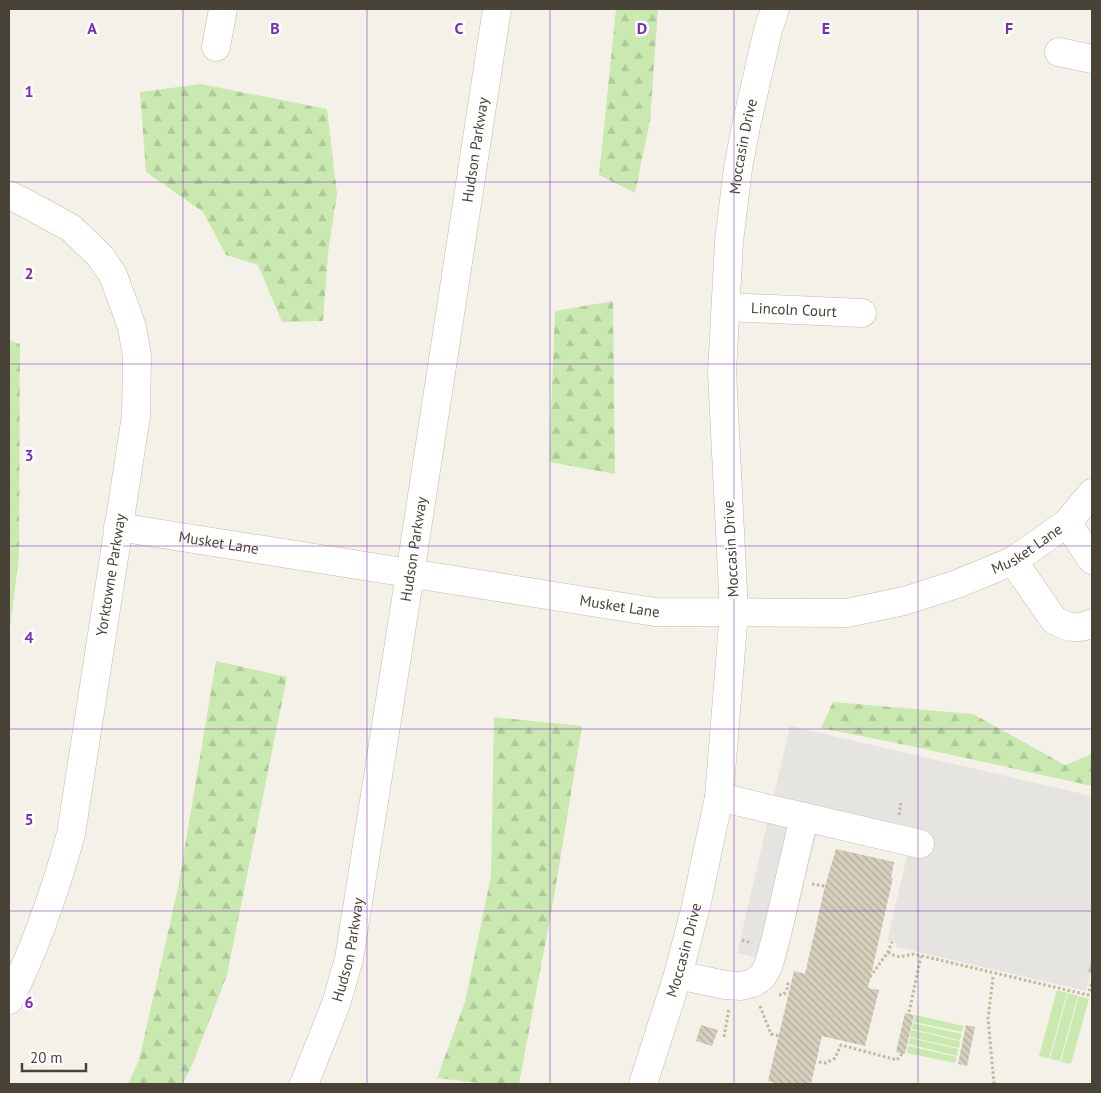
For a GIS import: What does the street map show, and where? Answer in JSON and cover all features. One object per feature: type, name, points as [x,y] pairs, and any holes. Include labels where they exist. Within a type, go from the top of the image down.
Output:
[{"type":"street","points":[[216,47],[223,9]]},
{"type":"street","name":"Hudson Parkway","points":[[304,1084],[336,1004],[349,959],[497,9]]},
{"type":"street","name":"Moccasin Drive","points":[[643,1084],[678,976],[696,906],[720,797],[734,612],[722,372],[729,242],[738,168],[766,39],[775,9]]},
{"type":"street","points":[[1059,52],[1092,59]]},
{"type":"street","name":"Yorktowne Parkway","points":[[9,195],[71,228],[100,256],[113,276],[132,327],[137,356],[136,416],[71,834],[56,885],[18,982],[9,1000]]},
{"type":"street","name":"Lincoln Court","points":[[726,307],[862,313]]},
{"type":"street","name":"Musket Lane","points":[[118,526],[655,612],[847,613],[904,601],[957,584],[1013,561],[1067,524],[1092,493]]},
{"type":"street","points":[[1067,524],[1092,560]]},
{"type":"street","points":[[1013,561],[1054,620],[1062,625],[1077,628],[1092,623]]},
{"type":"street","points":[[720,797],[920,844]]},
{"type":"street","points":[[678,976],[725,985],[741,986],[753,983],[762,977],[768,967],[776,938],[804,816]]},
{"type":"path","points":[[807,882],[825,886]]},
{"type":"path","points":[[870,977],[888,952],[892,942]]},
{"type":"path","points":[[888,952],[893,956],[899,957],[914,954],[1088,995],[1092,982]]},
{"type":"path","points":[[909,1012],[921,956]]},
{"type":"path","points":[[990,972],[990,975],[993,977],[988,1018],[994,1084]]},
{"type":"path","points":[[993,977],[996,977],[998,974]]},
{"type":"path","points":[[757,999],[771,1034],[779,1036]]},
{"type":"path","points":[[724,1037],[730,1002]]},
{"type":"path","points":[[819,1062],[826,1063],[835,1058],[839,1053],[841,1045],[883,1055],[890,1059],[897,1060],[902,1054]]},
{"type":"green space","points":[[616,9],[658,9],[650,121],[635,193],[599,175]]},
{"type":"green space","points":[[201,84],[327,109],[337,194],[328,253],[323,321],[282,322],[258,265],[226,255],[203,212],[146,172],[140,92]]},
{"type":"green space","points":[[613,301],[615,474],[549,462],[555,311]]},
{"type":"green space","points":[[9,340],[20,344],[19,555],[9,637]]},
{"type":"green space","points":[[216,661],[287,677],[227,975],[183,1084],[128,1084],[139,1060],[178,888]]},
{"type":"green space","points":[[833,702],[973,714],[1065,765],[1092,754],[1092,786],[821,728]]},
{"type":"green space","points":[[494,717],[582,726],[554,897],[519,1084],[488,1084],[437,1078],[465,1002],[491,876]]},
{"type":"green space","points":[[1057,990],[1067,993],[1049,1059],[1039,1056]]},
{"type":"green space","points":[[1068,993],[1078,996],[1060,1061],[1050,1059]]},
{"type":"green space","points":[[1079,996],[1089,999],[1071,1064],[1061,1062]]},
{"type":"green space","points":[[915,1015],[964,1026],[962,1032],[914,1022]]},
{"type":"green space","points":[[913,1023],[962,1034],[960,1040],[912,1029]]},
{"type":"green space","points":[[911,1030],[960,1041],[959,1048],[910,1037]]},
{"type":"green space","points":[[910,1038],[958,1049],[957,1056],[908,1044]]},
{"type":"green space","points":[[908,1046],[957,1057],[955,1063],[907,1053]]},
{"type":"shaded area","points":[[790,726],[1092,796],[1092,973],[1090,973],[1086,991],[896,947],[897,943],[887,941],[907,856],[816,835],[785,964],[737,953]]},
{"type":"building","points":[[836,849],[894,862],[891,878],[893,878],[868,988],[879,990],[865,1046],[822,1036],[811,1084],[780,1084],[768,1081],[794,971],[805,974],[825,886]]},
{"type":"building","points":[[1092,958],[1092,973],[1088,972]]},
{"type":"building","points":[[905,1013],[914,1015],[905,1054],[896,1052]]},
{"type":"building","points":[[701,1025],[718,1030],[712,1046],[696,1041]]},
{"type":"building","points":[[966,1025],[975,1027],[967,1066],[958,1064]]}]
